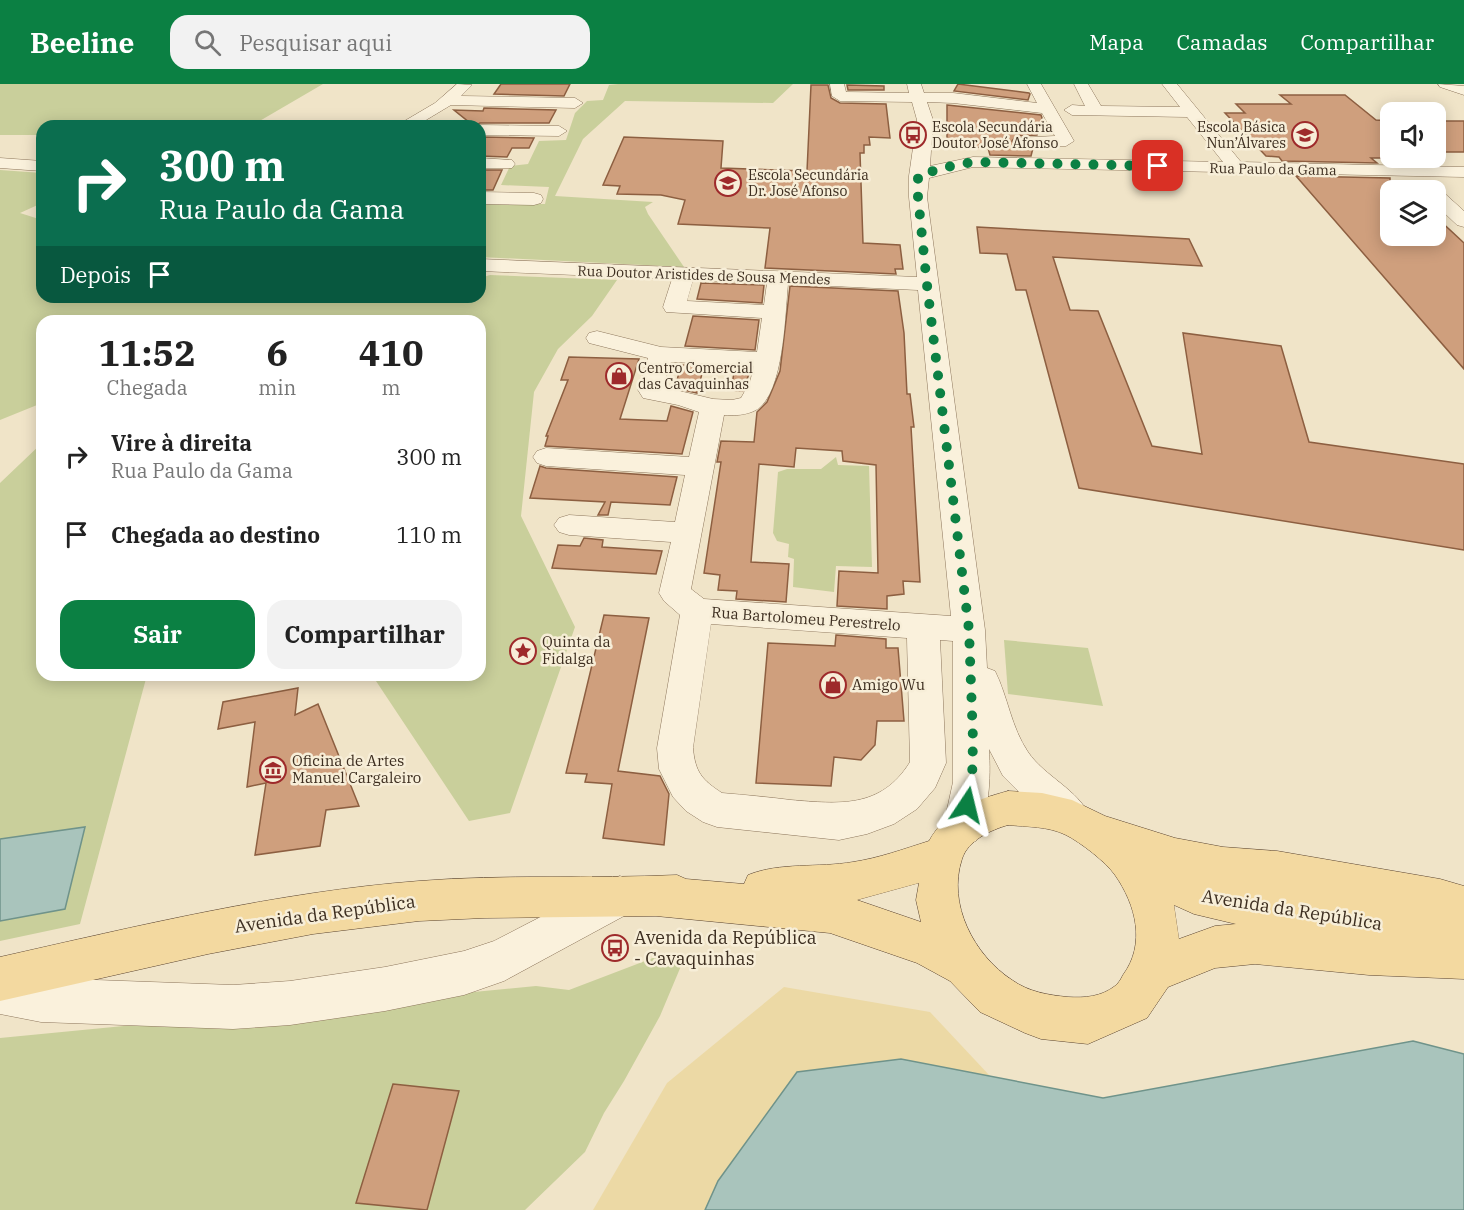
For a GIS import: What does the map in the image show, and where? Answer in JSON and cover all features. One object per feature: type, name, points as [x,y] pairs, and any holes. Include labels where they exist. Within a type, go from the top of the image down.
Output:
[{"type":"main road","name":"Avenida da República","points":[[0,979],[246,923],[342,909],[483,897],[638,896],[836,884],[888,874],[952,842],[984,814],[1008,808],[1042,810],[1081,823],[1128,860],[1194,894],[1252,907],[1464,937]]},
{"type":"main road","points":[[1081,823],[1132,844],[1175,857],[1223,866],[1288,872],[1440,899],[1464,906]]},
{"type":"main road","name":"Avenida da República","points":[[952,842],[937,900],[942,923],[965,966]]},
{"type":"main road","name":"Avenida da República","points":[[638,896],[830,912],[927,945],[965,966],[996,996],[1041,1017],[1088,1021],[1131,1002],[1153,971],[1158,938],[1153,904],[1128,860]]},
{"type":"main road","name":"Avenida da República","points":[[1153,971],[1215,947],[1256,943],[1369,954],[1464,957]]},
{"type":"street","points":[[415,120],[448,100],[466,84]]},
{"type":"street","points":[[837,84],[840,96],[916,91],[953,98],[1048,109]]},
{"type":"street","points":[[1008,142],[1065,142],[1034,84],[1029,84]]},
{"type":"street","points":[[1081,84],[1096,111]]},
{"type":"street","points":[[1169,84],[1237,168]]},
{"type":"street","points":[[1445,84],[1464,91]]},
{"type":"street","points":[[916,91],[925,120],[924,144],[918,176],[918,197],[969,630],[973,740],[972,782],[952,842]]},
{"type":"street","points":[[448,100],[575,103]]},
{"type":"street","points":[[1072,110],[1192,112]]},
{"type":"street","points":[[486,130],[559,131]]},
{"type":"street","points":[[980,163],[982,143]]},
{"type":"street","name":"Rua Paulo da Gama","points":[[924,144],[937,151],[980,163]]},
{"type":"street","points":[[0,163],[36,166]]},
{"type":"street","points":[[486,163],[506,164]]},
{"type":"street","name":"Rua Paulo da Gama","points":[[918,176],[942,168],[980,163],[1464,172]]},
{"type":"street","points":[[1408,171],[1418,180]]},
{"type":"street","points":[[486,198],[534,199]]},
{"type":"street","points":[[1446,204],[1464,221]]},
{"type":"street","name":"Rua Doutor Aristides de Sousa Mendes","points":[[486,265],[927,285]]},
{"type":"street","points":[[684,274],[674,307],[773,312]]},
{"type":"street","points":[[661,354],[651,392],[657,395],[684,398],[700,405],[713,407],[737,408],[750,403],[758,394],[768,360],[778,278]]},
{"type":"street","points":[[597,338],[661,354],[768,360]]},
{"type":"street","name":"Rua Bartolomeu Perestrelo","points":[[713,407],[675,593],[697,611],[969,630]]},
{"type":"street","points":[[546,457],[702,467]]},
{"type":"street","points":[[569,525],[689,533]]},
{"type":"street","points":[[697,611],[675,748],[674,764],[681,779],[701,801],[717,810],[839,822],[856,820],[885,810],[902,800],[923,777],[928,763],[922,626]]},
{"type":"street","points":[[969,630],[994,722],[1016,765],[1081,823]]},
{"type":"street","points":[[0,992],[41,1000],[222,1007],[281,1004],[385,989],[464,973],[504,959],[638,896]]},
{"type":"green space","points":[[0,84],[323,84],[261,120],[36,120],[36,135],[0,135]]},
{"type":"green space","points":[[793,84],[773,103],[625,101],[583,139],[555,196],[653,202],[645,207],[648,214],[684,267],[486,257],[486,204],[545,204],[549,187],[501,185],[510,166],[528,164],[539,141],[566,140],[575,113],[587,101],[603,100],[609,85]]},
{"type":"green space","points":[[0,170],[36,173],[36,206],[20,213],[36,218],[36,303],[486,303],[486,276],[490,275],[617,280],[592,316],[558,349],[534,392],[521,516],[575,627],[510,813],[469,821],[376,681],[486,681],[486,315],[36,315],[36,405],[0,420]]},
{"type":"green space","points":[[36,449],[36,681],[145,681],[80,924],[0,941],[0,483]]},
{"type":"green space","points":[[836,457],[838,465],[869,466],[872,567],[836,566],[834,592],[793,587],[794,559],[788,557],[789,544],[777,541],[773,533],[778,472],[787,469],[821,469]]},
{"type":"green space","points":[[1004,640],[1088,648],[1103,706],[1008,694]]},
{"type":"green space","points":[[666,953],[675,964],[681,966],[660,1016],[604,1113],[585,1152],[525,1210],[0,1210],[0,1038],[536,986],[569,990]]},
{"type":"sand","points":[[784,987],[930,1012],[1005,1092],[739,1210],[593,1210],[667,1083]]},
{"type":"water","points":[[85,827],[65,909],[0,921],[0,839]]},
{"type":"water","points":[[1413,1041],[1464,1054],[1464,1210],[705,1210],[718,1181],[797,1072],[901,1059],[1103,1098]]},
{"type":"building","points":[[501,84],[570,84],[564,96],[494,94]]},
{"type":"building","points":[[958,84],[1030,94],[1028,100],[954,91]]},
{"type":"building","points":[[811,85],[828,85],[831,98],[840,103],[886,104],[890,138],[869,137],[870,145],[864,145],[864,153],[860,153],[863,243],[900,245],[903,269],[895,269],[896,274],[765,268],[770,228],[678,224],[685,200],[661,195],[617,194],[620,186],[603,185],[624,137],[723,141],[721,168],[807,171]]},
{"type":"building","points":[[847,85],[884,86],[884,90],[848,90]]},
{"type":"building","points":[[1280,95],[1345,95],[1376,120],[1380,120],[1380,158],[1371,158],[1377,163],[1282,161],[1279,157],[1266,156],[1225,113],[1245,113],[1236,104],[1291,104]]},
{"type":"building","points":[[947,105],[1041,115],[1037,135],[1016,136],[1012,141],[1016,148],[1033,148],[1031,156],[990,155],[988,148],[947,145]]},
{"type":"building","points":[[484,108],[556,110],[549,123],[486,123],[486,120],[466,120],[454,110],[483,111]]},
{"type":"building","points":[[1446,121],[1464,121],[1464,152],[1446,152]]},
{"type":"building","points":[[486,137],[534,138],[529,148],[512,148],[507,157],[486,156]]},
{"type":"building","points":[[486,170],[502,170],[493,190],[486,190]]},
{"type":"building","points":[[1296,176],[1390,178],[1390,180],[1380,180],[1380,246],[1446,246],[1446,226],[1464,243],[1464,369]]},
{"type":"building","points":[[977,227],[1189,239],[1202,266],[1053,257],[1070,310],[1098,311],[1152,446],[1202,454],[1183,333],[1281,346],[1309,442],[1464,464],[1464,550],[1079,488],[1026,290],[1016,290],[1007,254],[980,253]]},
{"type":"building","points":[[701,283],[764,285],[762,303],[697,299]]},
{"type":"building","points":[[790,286],[898,291],[904,333],[907,394],[910,394],[914,427],[911,427],[920,582],[903,581],[904,594],[887,596],[887,609],[837,606],[839,571],[878,573],[876,465],[843,461],[842,451],[796,448],[794,467],[759,464],[751,562],[789,564],[786,602],[736,599],[737,591],[718,590],[720,575],[704,573],[721,462],[717,462],[721,441],[754,442],[757,412],[767,402],[780,371]]},
{"type":"building","points":[[693,316],[759,320],[755,350],[685,346]]},
{"type":"building","points":[[569,357],[639,359],[620,419],[667,421],[671,406],[693,412],[682,454],[545,446],[548,436],[546,436],[568,380],[561,380]]},
{"type":"building","points":[[681,365],[704,366],[697,393],[675,388]]},
{"type":"building","points":[[735,367],[751,368],[743,391],[731,390]]},
{"type":"building","points":[[540,466],[677,477],[670,505],[611,502],[608,515],[598,515],[605,502],[530,498]]},
{"type":"building","points":[[584,538],[603,540],[602,547],[662,551],[656,574],[552,568],[558,545],[580,546]]},
{"type":"building","points":[[604,615],[649,618],[618,771],[660,776],[669,794],[664,845],[603,838],[612,784],[585,782],[587,774],[566,773]]},
{"type":"building","name":"Amigo Wu","points":[[836,635],[886,639],[886,648],[898,648],[904,721],[877,721],[875,745],[861,760],[834,757],[831,786],[756,783],[768,643],[835,646]]},
{"type":"building","name":"Oficina de Artes Manuel Cargaleiro","points":[[298,688],[295,715],[318,704],[359,806],[326,810],[320,846],[255,855],[266,783],[247,787],[255,722],[218,729],[223,702]]},
{"type":"building","points":[[393,1084],[459,1091],[427,1210],[356,1203]]},
{"type":"place","name":"Escola Secundária Doutor José Afonso","points":[[913,135]]},
{"type":"place","name":"Escola Básica Nun’Álvares","points":[[1305,135]]},
{"type":"place","name":"Escola Secundária Dr. José Afonso","points":[[728,183]]},
{"type":"place","name":"Centro Comercial das Cavaquinhas","points":[[619,376]]},
{"type":"place","name":"Quinta da Fidalga","points":[[523,651]]},
{"type":"place","name":"Amigo Wu","points":[[833,685]]},
{"type":"place","name":"Oficina de Artes Manuel Cargaleiro","points":[[273,770]]},
{"type":"place","name":"Avenida da República - Cavaquinhas","points":[[615,948]]},
{"type":"route","points":[[967,805],[972,782],[973,740],[969,630],[927,285],[917,187],[918,176],[942,168],[973,162],[1158,166]]}]
